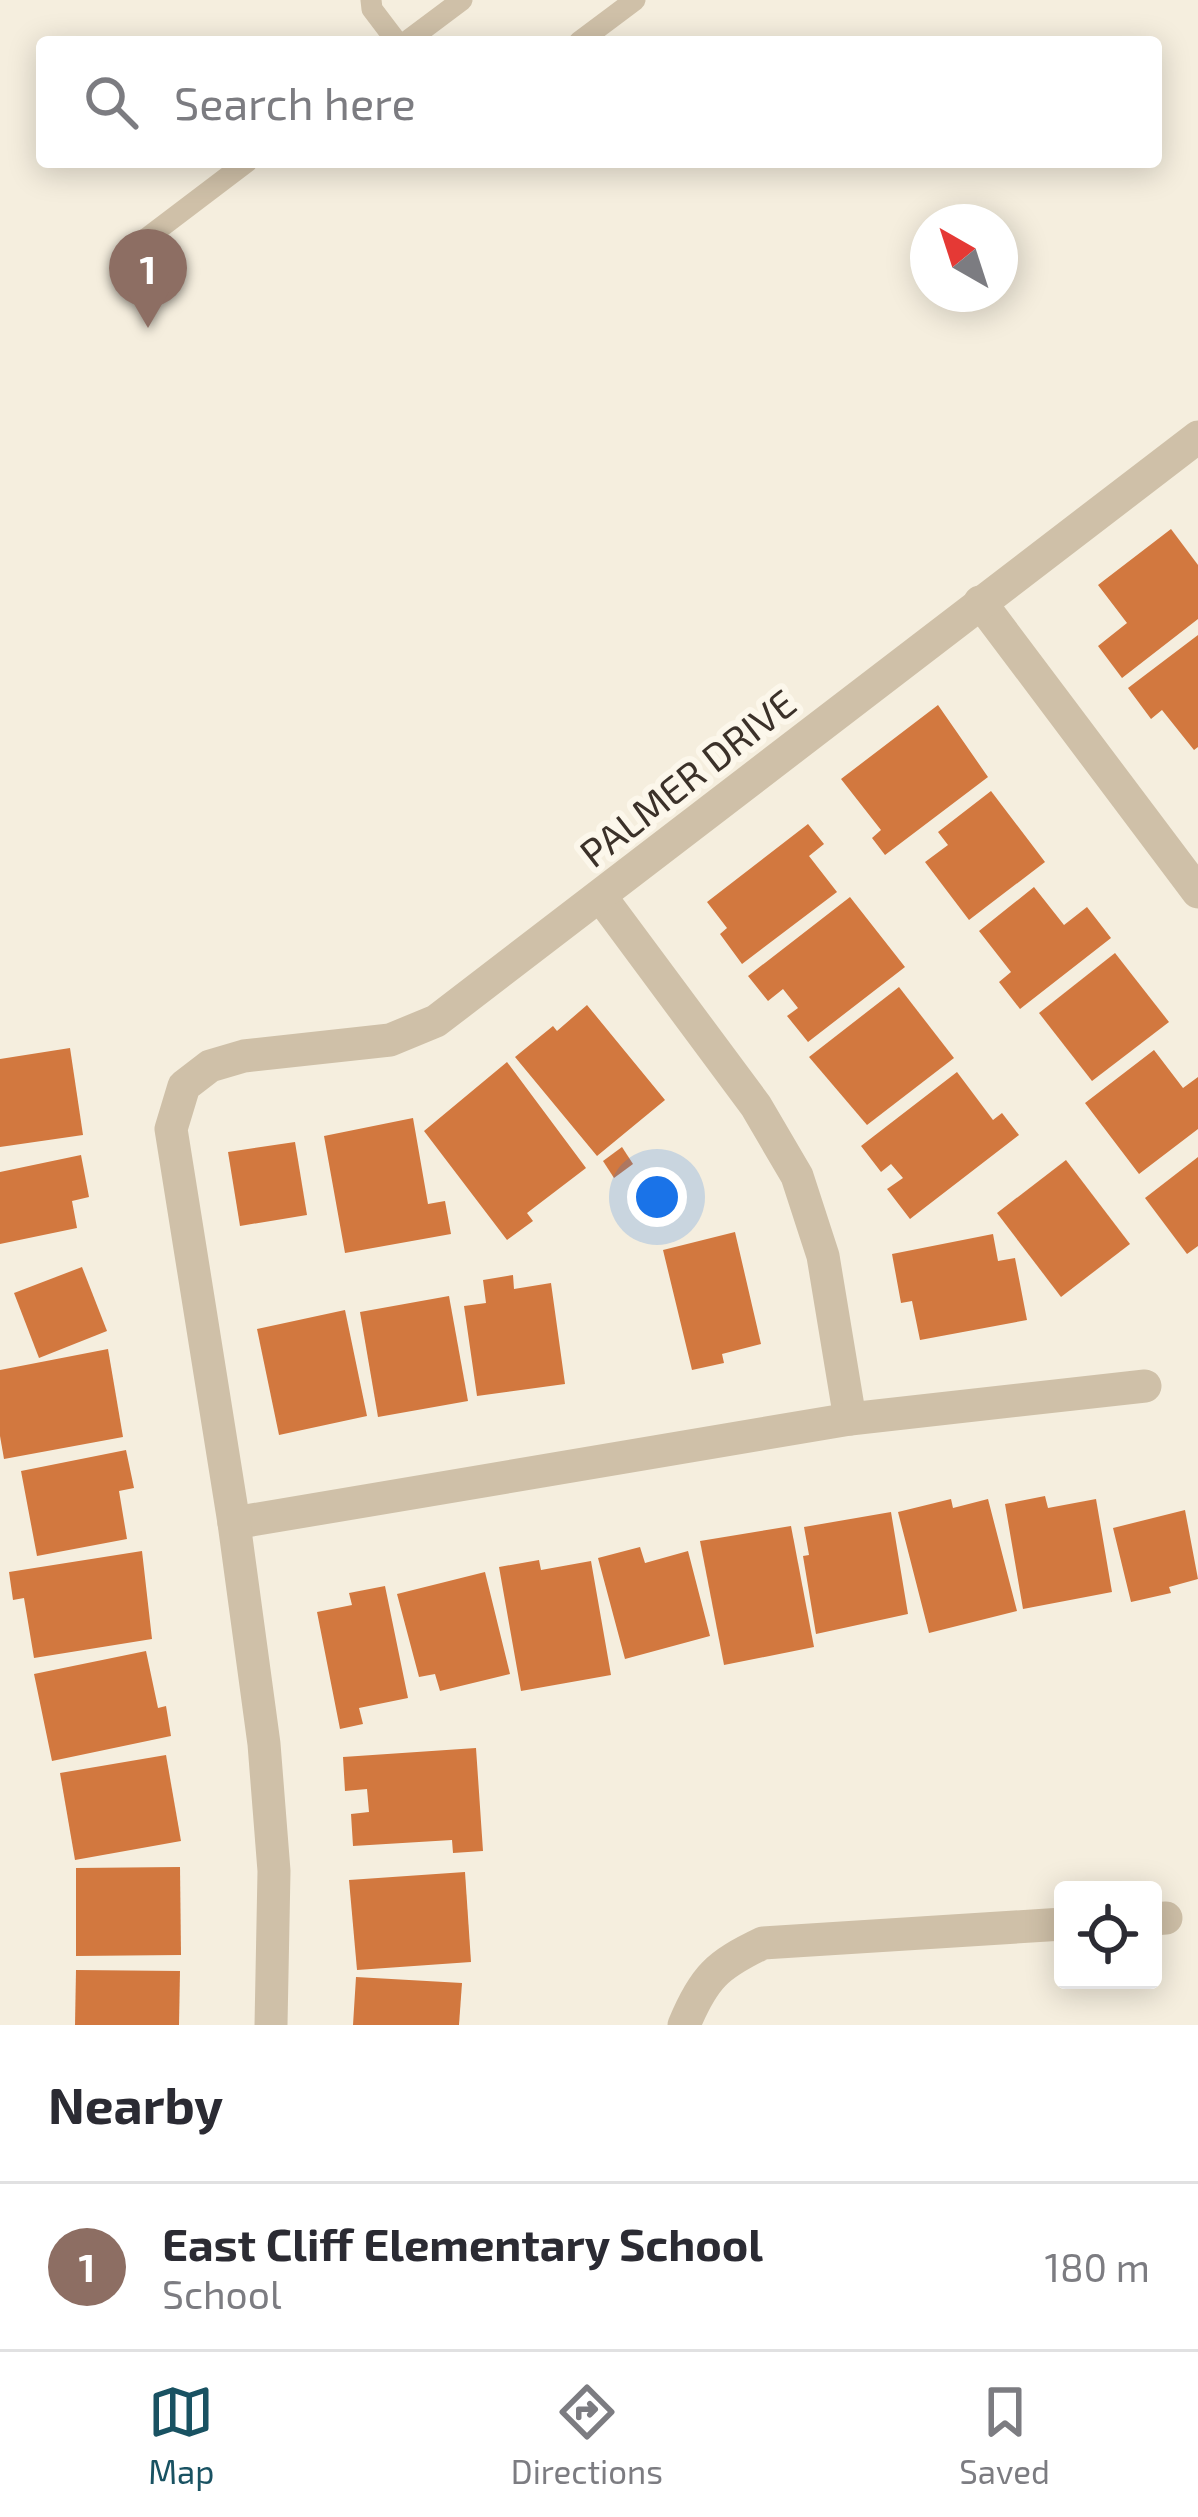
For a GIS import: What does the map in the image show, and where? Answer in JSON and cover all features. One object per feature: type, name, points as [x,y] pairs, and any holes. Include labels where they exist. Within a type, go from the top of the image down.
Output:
[{"type":"street","name":"PALMER DRIVE","points":[[234,1522],[171,1130],[184,1086],[210,1066],[244,1056],[390,1040],[436,1021],[1198,437]]},
{"type":"street","points":[[980,602],[1198,892]]},
{"type":"street","points":[[601,897],[756,1106],[796,1175],[823,1256],[850,1419]]},
{"type":"street","points":[[272,2025],[274,1871],[234,1522],[850,1419],[1145,1387]]},
{"type":"street","points":[[684,2025],[704,1982],[723,1962],[763,1943],[1054,1925]]},
{"type":"lane","points":[[371,0],[372,9],[392,36]]},
{"type":"lane","points":[[414,36],[462,0]]},
{"type":"lane","points":[[587,36],[635,0]]},
{"type":"lane","points":[[123,256],[239,168]]},
{"type":"building","points":[[1171,529],[1198,565],[1198,619],[1122,678],[1098,646],[1127,623],[1098,585]]},
{"type":"building","points":[[1198,635],[1198,747],[1194,750],[1162,710],[1151,719],[1128,688]]},
{"type":"building","points":[[938,705],[988,777],[885,855],[872,838],[881,830],[841,779]]},
{"type":"building","points":[[991,791],[1045,862],[969,920],[925,862],[948,845],[938,832]]},
{"type":"building","points":[[808,824],[824,844],[809,856],[837,892],[742,964],[720,934],[727,928],[707,902]]},
{"type":"building","points":[[1034,887],[1064,925],[1087,907],[1111,938],[1020,1009],[999,982],[1011,972],[979,931]]},
{"type":"building","points":[[850,897],[905,967],[808,1042],[787,1016],[798,1008],[783,989],[768,1001],[748,976]]},
{"type":"building","points":[[1115,953],[1169,1022],[1092,1081],[1039,1013]]},
{"type":"building","points":[[899,987],[954,1058],[867,1125],[809,1057]]},
{"type":"building","points":[[587,1005],[665,1100],[597,1156],[515,1057]]},
{"type":"building","points":[[70,1048],[83,1135],[0,1147],[0,1059]]},
{"type":"building","points":[[1154,1050],[1183,1088],[1198,1077],[1198,1129],[1139,1174],[1085,1103]]},
{"type":"building","points":[[507,1062],[586,1168],[527,1213],[533,1221],[507,1240],[424,1131]]},
{"type":"building","points":[[957,1072],[993,1120],[1002,1113],[1019,1135],[910,1219],[887,1189],[903,1178],[891,1164],[881,1172],[861,1146]]},
{"type":"building","points":[[413,1118],[428,1204],[445,1201],[451,1234],[345,1253],[324,1136]]},
{"type":"building","points":[[295,1142],[307,1215],[240,1226],[228,1152]]},
{"type":"building","points":[[622,1147],[633,1164],[614,1178],[603,1161]]},
{"type":"building","points":[[81,1155],[89,1197],[72,1201],[77,1228],[0,1244],[0,1172]]},
{"type":"building","points":[[1198,1157],[1198,1246],[1187,1254],[1145,1198]]},
{"type":"building","points":[[1066,1160],[1130,1244],[1061,1297],[997,1213]]},
{"type":"building","points":[[735,1232],[761,1344],[722,1354],[724,1363],[692,1370],[663,1250]]},
{"type":"building","points":[[993,1234],[998,1261],[1015,1258],[1027,1320],[920,1340],[912,1301],[901,1303],[892,1254]]},
{"type":"building","points":[[82,1267],[107,1331],[39,1358],[14,1293]]},
{"type":"building","points":[[513,1275],[514,1289],[551,1283],[565,1384],[477,1396],[464,1306],[486,1303],[483,1280]]},
{"type":"building","points":[[449,1296],[468,1401],[378,1417],[360,1312]]},
{"type":"building","points":[[345,1310],[367,1416],[279,1435],[257,1329]]},
{"type":"building","points":[[108,1349],[123,1437],[4,1459],[0,1370]]},
{"type":"building","points":[[126,1450],[134,1488],[119,1491],[127,1539],[37,1556],[21,1471]]},
{"type":"building","points":[[1045,1496],[1048,1508],[1096,1499],[1112,1592],[1023,1609],[1005,1504]]},
{"type":"building","points":[[951,1499],[953,1508],[988,1499],[1017,1611],[929,1633],[898,1512]]},
{"type":"building","points":[[1185,1510],[1198,1579],[1169,1587],[1171,1593],[1131,1602],[1113,1528]]},
{"type":"building","points":[[891,1512],[908,1614],[816,1634],[803,1556],[809,1555],[804,1527]]},
{"type":"building","points":[[791,1526],[814,1647],[724,1665],[700,1541]]},
{"type":"building","points":[[640,1547],[645,1563],[688,1551],[710,1636],[625,1659],[598,1558]]},
{"type":"building","points":[[142,1551],[152,1639],[34,1658],[24,1598],[13,1600],[9,1572]]},
{"type":"building","points":[[539,1560],[541,1570],[591,1561],[611,1675],[521,1691],[499,1567]]},
{"type":"building","points":[[485,1572],[510,1674],[440,1691],[435,1674],[419,1677],[397,1594]]},
{"type":"building","points":[[385,1586],[408,1698],[359,1708],[363,1724],[340,1729],[317,1612],[352,1605],[349,1593]]},
{"type":"building","points":[[146,1651],[158,1708],[166,1706],[171,1736],[52,1761],[34,1674]]},
{"type":"building","points":[[476,1748],[483,1851],[453,1853],[452,1840],[353,1846],[351,1814],[369,1812],[367,1789],[345,1791],[343,1757]]},
{"type":"building","points":[[166,1755],[181,1841],[75,1860],[60,1773]]},
{"type":"building","points":[[180,1867],[181,1955],[76,1956],[76,1868]]},
{"type":"building","points":[[465,1872],[471,1962],[357,1970],[349,1880]]},
{"type":"building","points":[[76,1970],[180,1971],[179,2025],[75,2025]]},
{"type":"building","points":[[356,1977],[462,1983],[459,2025],[353,2025]]},
{"type":"place","name":"East Cliff Elementary School","points":[[148,328]]}]
